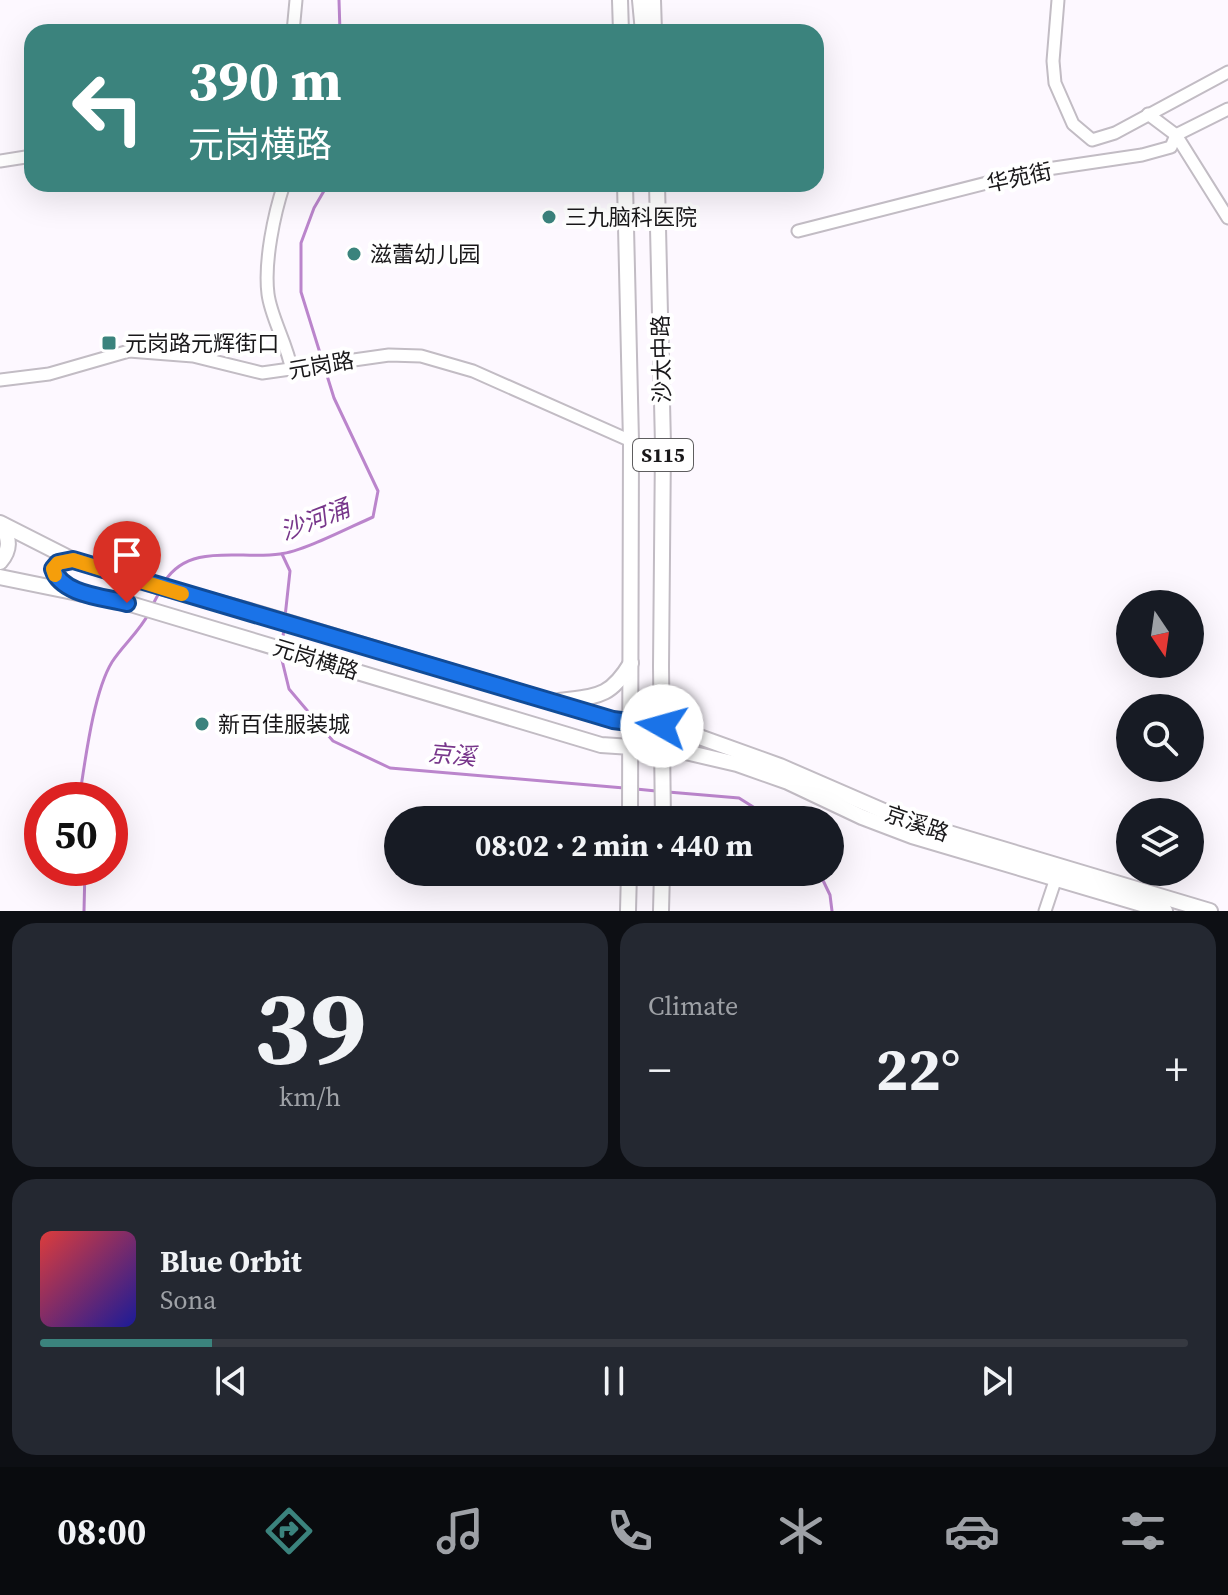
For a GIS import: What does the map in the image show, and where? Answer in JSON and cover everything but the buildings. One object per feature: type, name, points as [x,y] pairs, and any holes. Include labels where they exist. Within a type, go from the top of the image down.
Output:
[{"type":"main road","points":[[640,0],[642,24]]},
{"type":"main road","points":[[653,0],[654,24]]},
{"type":"main road","points":[[622,24],[623,4]]},
{"type":"main road","name":"沙太中路","points":[[625,192],[631,441],[632,661],[629,723]]},
{"type":"main road","name":"沙太中路","points":[[657,192],[663,445],[662,726]]},
{"type":"main road","points":[[0,562],[10,542],[2,524]]},
{"type":"main road","name":"元岗横路","points":[[2,524],[73,560],[139,581],[629,723]]},
{"type":"main road","points":[[73,560],[58,563],[53,569],[56,579],[76,591]]},
{"type":"main road","name":"元岗横路","points":[[0,577],[127,603],[601,745],[629,748]]},
{"type":"main road","points":[[551,702],[587,699],[607,693],[620,682],[632,661]]},
{"type":"main road","points":[[460,701],[495,702],[499,694],[495,684]]},
{"type":"main road","name":"京溪路","points":[[629,723],[680,730],[780,766],[902,819],[1210,911]]},
{"type":"main road","name":"S115","points":[[629,723],[630,806]]},
{"type":"main road","name":"S115","points":[[662,726],[663,806]]},
{"type":"main road","name":"京溪路","points":[[629,748],[707,756],[766,773],[887,827],[1165,911]]},
{"type":"main road","points":[[628,911],[629,886]]},
{"type":"main road","points":[[661,911],[662,886]]},
{"type":"street","points":[[294,24],[296,0]]},
{"type":"street","points":[[1058,0],[1055,83],[1073,124],[1092,140],[1228,72]]},
{"type":"street","name":"华苑街","points":[[798,231],[1034,171],[1142,155],[1171,147],[1176,135],[1228,109]]},
{"type":"street","points":[[1148,114],[1176,135],[1228,218]]},
{"type":"street","points":[[0,161],[24,157]]},
{"type":"street","points":[[282,192],[272,234],[267,293],[288,350],[292,371]]},
{"type":"street","name":"元岗路","points":[[0,380],[49,374],[129,351],[193,356],[262,373],[389,355],[438,359],[473,371],[631,441]]},
{"type":"street","points":[[1045,911],[1056,878]]},
{"type":"waterway","name":"沙河涌","points":[[339,0],[340,24]]},
{"type":"waterway","name":"沙河涌","points":[[165,581],[188,561],[217,555],[289,552],[373,517],[378,491],[334,398],[301,292],[301,243],[323,192]]},
{"type":"waterway","name":"京溪","points":[[282,554],[290,571],[285,617]]},
{"type":"waterway","name":"沙河涌","points":[[152,606],[160,591]]},
{"type":"waterway","name":"沙河涌","points":[[82,782],[105,675],[149,613]]},
{"type":"waterway","name":"京溪","points":[[282,645],[284,628]]},
{"type":"waterway","name":"京溪","points":[[281,656],[289,689],[333,741],[390,768],[624,788]]},
{"type":"waterway","name":"京溪","points":[[636,789],[656,791]]},
{"type":"waterway","name":"京溪","points":[[668,792],[739,798],[752,806]]},
{"type":"waterway","name":"沙河涌","points":[[84,911],[85,886]]},
{"type":"waterway","name":"京溪","points":[[826,886],[832,911]]},
{"type":"slow traffic","points":[[55,575],[53,569],[58,563],[73,560],[182,594]]},
{"type":"place","name":"三九脑科医院","points":[[549,217]]},
{"type":"place","name":"滋蕾幼儿园","points":[[354,254]]},
{"type":"place","name":"元岗路元辉街口","points":[[109,343]]},
{"type":"place","name":"新百佳服装城","points":[[202,724]]},
{"type":"route","points":[[127,603],[76,591],[56,579],[53,569],[58,563],[73,560],[613,720],[662,726]]}]
